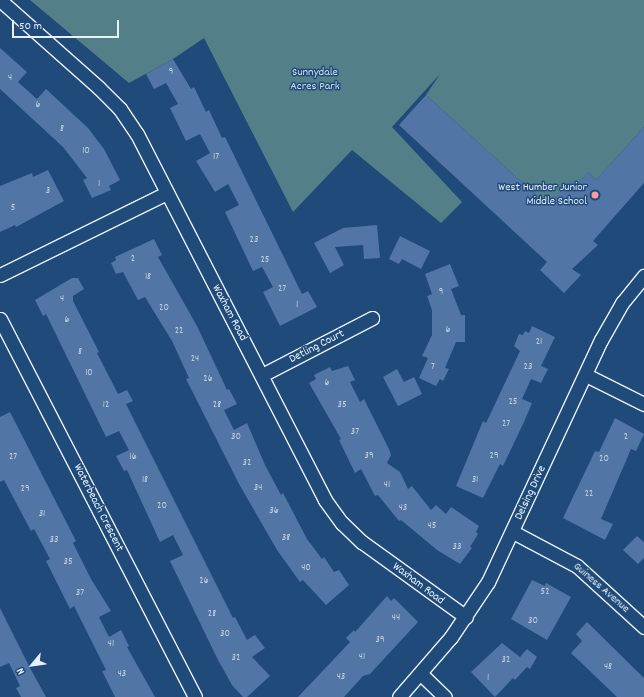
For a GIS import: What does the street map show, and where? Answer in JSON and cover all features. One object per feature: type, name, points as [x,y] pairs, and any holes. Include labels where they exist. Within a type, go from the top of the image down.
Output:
[{"type":"street","name":"Waxham Road","points":[[0,0],[120,109],[137,134],[325,500],[342,523],[362,542],[466,617]]},
{"type":"street","points":[[0,276],[167,193]]},
{"type":"street","name":"Delsing Drive","points":[[399,697],[421,674],[466,617],[488,582],[621,306],[644,276]]},
{"type":"street","name":"Detling Court","points":[[262,375],[372,318]]},
{"type":"street","name":"Waterbeach Crescent","points":[[0,319],[195,697]]},
{"type":"street","points":[[586,376],[644,404]]},
{"type":"street","name":"Guiness Avenue","points":[[513,532],[577,566],[644,627]]},
{"type":"street","points":[[421,674],[446,697]]},
{"type":"green space","name":"Sunnydale Acres Park","points":[[30,0],[644,0],[644,127],[596,180],[588,172],[577,185],[571,180],[548,206],[426,95],[440,74],[392,127],[462,202],[441,223],[352,150],[293,212],[204,38],[173,59],[129,83]]},
{"type":"building","points":[[0,48],[27,72],[18,82],[37,99],[46,89],[88,128],[104,149],[120,180],[109,186],[111,190],[92,198],[83,180],[87,178],[63,147],[0,89]]},
{"type":"building","points":[[173,59],[191,89],[194,87],[206,112],[209,110],[222,138],[225,137],[302,294],[308,291],[317,307],[280,326],[263,292],[273,287],[262,267],[253,271],[225,212],[239,205],[228,184],[215,192],[196,161],[210,153],[200,134],[186,141],[170,108],[178,104],[166,83],[154,89],[146,74]]},
{"type":"building","name":"West Humber Junior Middle School","points":[[426,95],[548,206],[571,179],[577,185],[588,172],[596,180],[644,127],[644,183],[593,241],[598,245],[572,269],[581,275],[564,293],[540,270],[547,262],[399,125]]},
{"type":"building","points":[[48,170],[64,201],[16,227],[15,225],[0,232],[0,186],[32,173],[33,177]]},
{"type":"building","points":[[377,225],[380,258],[364,259],[363,245],[335,247],[344,265],[330,273],[314,243],[343,228]]},
{"type":"building","points":[[400,236],[430,251],[421,269],[402,259],[399,264],[389,259]]},
{"type":"building","points":[[154,239],[162,255],[158,257],[197,326],[227,390],[229,389],[237,404],[224,410],[234,430],[247,423],[265,465],[281,495],[283,493],[307,539],[322,559],[324,557],[334,572],[339,570],[349,585],[326,605],[303,580],[300,582],[277,550],[239,484],[186,379],[189,378],[172,341],[145,297],[138,300],[123,272],[116,274],[111,263],[116,260],[115,257]]},
{"type":"building","points":[[450,264],[459,286],[451,289],[461,315],[465,315],[465,342],[456,342],[445,368],[449,369],[443,381],[440,379],[436,386],[419,378],[428,358],[422,356],[432,335],[432,310],[427,296],[432,294],[425,274]]},
{"type":"building","points":[[72,278],[78,278],[84,289],[73,296],[73,301],[99,352],[97,353],[118,394],[127,390],[133,401],[126,404],[233,618],[235,617],[247,640],[255,635],[265,648],[252,657],[270,676],[247,697],[243,697],[232,685],[218,660],[170,561],[183,555],[173,535],[160,542],[127,470],[124,471],[116,456],[129,450],[119,431],[106,437],[46,314],[43,316],[35,300]]},
{"type":"building","points":[[532,326],[555,337],[541,366],[548,369],[541,383],[531,379],[522,399],[532,403],[503,466],[500,464],[483,498],[456,486],[483,421],[486,423],[520,351],[514,346],[519,334],[523,335],[525,331],[529,333]]},
{"type":"building","points":[[348,366],[355,380],[350,382],[360,402],[364,399],[389,449],[391,455],[387,463],[400,472],[408,489],[412,486],[431,510],[436,505],[446,514],[451,507],[479,526],[476,532],[478,534],[470,547],[472,548],[460,564],[437,550],[401,520],[399,521],[378,495],[375,496],[361,469],[355,473],[339,440],[341,439],[309,383],[316,379],[314,375],[330,367],[332,371]]},
{"type":"building","points":[[397,369],[404,382],[414,377],[422,394],[398,406],[383,377]]},
{"type":"building","points":[[10,412],[76,541],[73,543],[91,579],[111,611],[99,617],[109,637],[121,630],[129,646],[127,647],[155,697],[115,697],[102,671],[106,670],[74,606],[70,609],[46,561],[50,559],[34,529],[31,531],[4,480],[0,482],[0,417]]},
{"type":"building","points":[[615,418],[644,434],[636,451],[631,449],[601,519],[613,524],[605,540],[563,518],[595,451],[599,452]]},
{"type":"building","points":[[637,536],[644,542],[644,558],[638,564],[623,550]]},
{"type":"building","points":[[532,580],[545,586],[546,583],[571,597],[547,640],[511,619]]},
{"type":"building","points":[[387,596],[391,601],[394,598],[418,622],[370,674],[363,676],[344,697],[298,697],[350,642],[346,638],[354,630],[355,632]]},
{"type":"building","points":[[0,608],[46,697],[21,697],[16,688],[20,686],[9,663],[0,667]]},
{"type":"building","points":[[587,622],[644,678],[644,697],[617,697],[571,653],[582,641],[576,634]]},
{"type":"building","points":[[502,643],[520,657],[527,649],[537,657],[530,669],[527,667],[515,680],[513,678],[495,697],[471,672]]},
{"type":"place","name":"West Humber Junior Middle School","points":[[595,195]]}]
